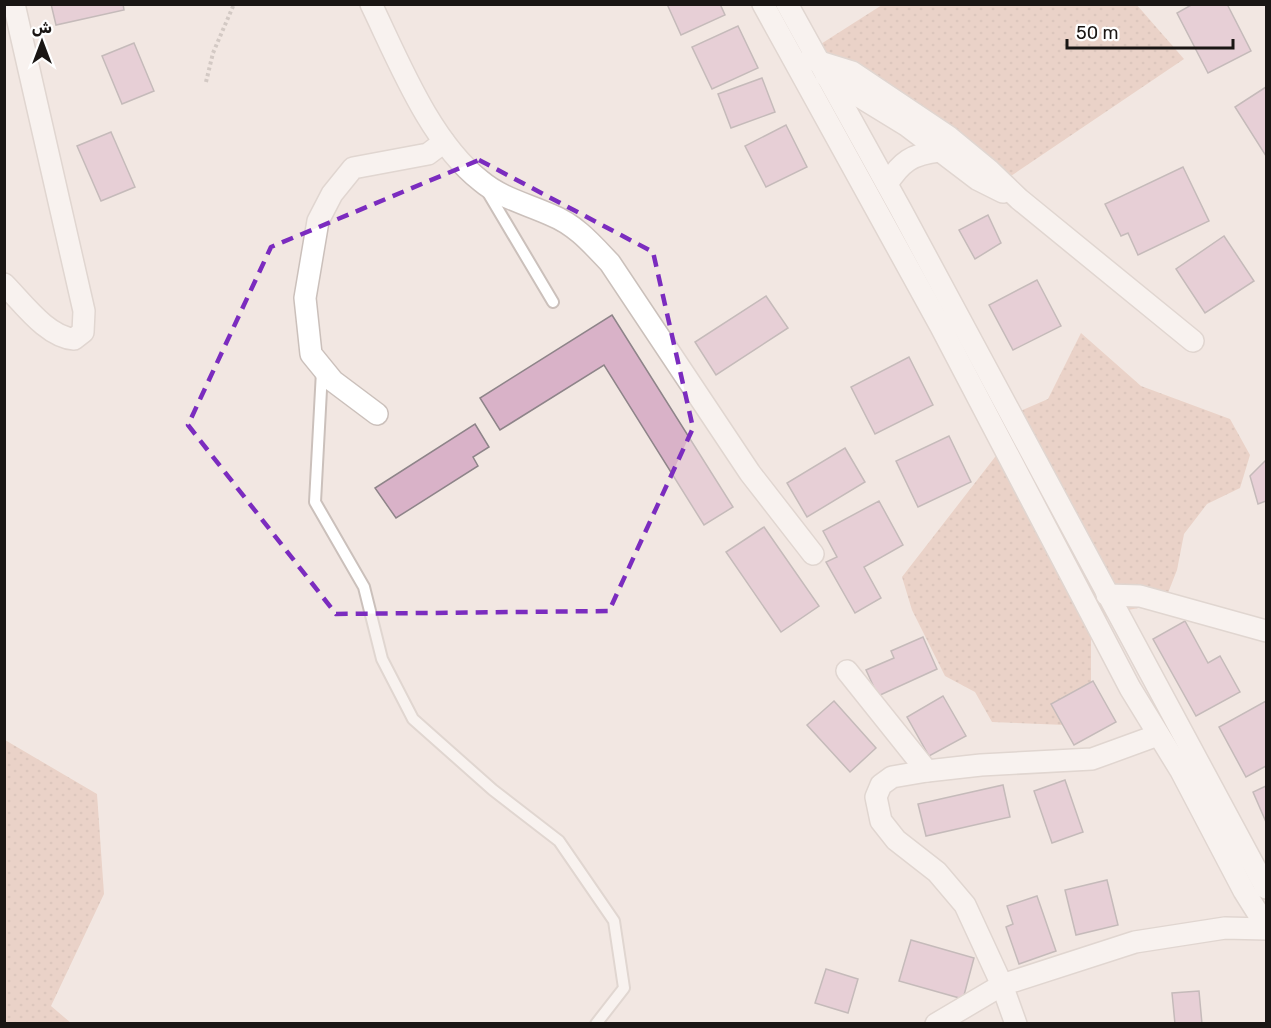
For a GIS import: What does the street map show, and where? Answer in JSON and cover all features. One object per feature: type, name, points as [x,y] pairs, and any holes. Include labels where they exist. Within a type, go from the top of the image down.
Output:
[{"type":"street","points":[[4,284],[40,320],[64,339],[74,339],[83,332],[84,311],[14,4]]},
{"type":"street","points":[[371,4],[435,132],[460,163],[482,183],[521,204],[552,215],[584,234],[610,263],[750,473],[813,554]]},
{"type":"street","points":[[763,4],[809,66],[887,184],[1266,888]]},
{"type":"street","points":[[787,4],[809,66],[941,327],[1130,688],[1181,771],[1244,891],[1266,927],[1226,928],[1135,942],[1002,985],[936,1023]]},
{"type":"street","points":[[809,66],[906,125],[976,179],[1019,200]]},
{"type":"street","points":[[809,66],[852,72],[915,113],[989,170],[1019,200],[1193,341]]},
{"type":"street","points":[[377,414],[333,381],[311,354],[305,298],[318,220],[332,194],[353,168],[428,154],[444,142]]},
{"type":"street","points":[[887,184],[902,162],[912,155],[939,151]]},
{"type":"street","points":[[1107,595],[1140,596],[1266,631]]},
{"type":"street","points":[[847,670],[927,771]]},
{"type":"street","points":[[1130,688],[1152,676]]},
{"type":"street","points":[[1016,1023],[1002,985],[965,905],[937,872],[896,840],[878,814],[876,797],[881,785],[892,777],[927,771],[981,765],[1092,759],[1158,735]]},
{"type":"lane","points":[[482,183],[553,302]]},
{"type":"lane","points":[[322,368],[315,502],[364,587],[382,659],[413,719],[493,790],[559,841],[614,921],[624,988],[596,1023]]},
{"type":"path","points":[[206,82],[213,52],[234,4]]},
{"type":"highlighted area","points":[[479,160],[653,252],[693,428],[609,611],[336,614],[188,425],[271,247]]},
{"type":"shaded area","points":[[1136,4],[1184,59],[1008,178],[813,49],[882,5]]},
{"type":"shaded area","points":[[1081,333],[1141,386],[1230,419],[1250,455],[1240,488],[1207,504],[1184,534],[1177,570],[1164,603],[1128,610],[1091,623],[1091,706],[1065,725],[992,722],[975,692],[945,676],[912,610],[902,577],[1002,448],[1018,412],[1048,399]]},
{"type":"shaded area","points":[[5,740],[97,794],[104,894],[51,1006],[71,1023],[5,1023]]},
{"type":"building","points":[[51,4],[123,4],[124,10],[56,25]]},
{"type":"building","points":[[667,4],[720,4],[725,15],[681,35]]},
{"type":"building","points":[[1193,4],[1227,4],[1251,51],[1208,73],[1177,13]]},
{"type":"building","points":[[738,26],[758,68],[712,89],[692,47]]},
{"type":"building","points":[[134,43],[154,91],[122,104],[102,56]]},
{"type":"building","points":[[762,78],[775,112],[731,128],[718,94]]},
{"type":"building","points":[[1266,87],[1266,156],[1235,107]]},
{"type":"building","points":[[786,125],[807,167],[766,187],[745,146]]},
{"type":"building","points":[[111,132],[135,187],[101,201],[77,146]]},
{"type":"building","points":[[1183,167],[1209,221],[1138,255],[1128,233],[1121,236],[1105,204]]},
{"type":"building","points":[[988,215],[1001,243],[975,259],[959,230]]},
{"type":"building","points":[[1224,236],[1254,281],[1205,313],[1176,269]]},
{"type":"building","points":[[1037,280],[1061,326],[1013,350],[989,305]]},
{"type":"building","points":[[766,296],[788,328],[716,375],[695,342]]},
{"type":"building","points":[[612,315],[733,507],[704,525],[604,365],[500,430],[480,398]]},
{"type":"building","points":[[909,357],[933,405],[875,434],[851,387]]},
{"type":"building","points":[[475,424],[489,447],[473,457],[478,466],[396,518],[375,488]]},
{"type":"building","points":[[949,436],[971,482],[918,507],[896,461]]},
{"type":"building","points":[[845,448],[865,482],[807,517],[787,483]]},
{"type":"building","points":[[1266,460],[1266,501],[1258,504],[1250,476]]},
{"type":"building","points":[[879,501],[903,545],[864,567],[881,598],[855,613],[826,562],[837,557],[823,531]]},
{"type":"building","points":[[764,527],[819,606],[781,632],[726,552]]},
{"type":"building","points":[[1185,621],[1208,663],[1220,656],[1240,692],[1196,716],[1153,639]]},
{"type":"building","points":[[923,637],[937,669],[878,696],[866,670],[894,658],[891,651]]},
{"type":"building","points":[[1093,681],[1116,722],[1074,745],[1051,704]]},
{"type":"building","points":[[943,696],[966,736],[929,756],[907,717]]},
{"type":"building","points":[[834,701],[876,748],[850,772],[807,725]]},
{"type":"building","points":[[1266,701],[1266,766],[1246,777],[1219,727]]},
{"type":"building","points":[[1065,780],[1083,832],[1052,843],[1034,791]]},
{"type":"building","points":[[1003,785],[1010,817],[926,836],[918,804]]},
{"type":"building","points":[[1266,786],[1266,822],[1253,792]]},
{"type":"building","points":[[1107,880],[1118,925],[1076,935],[1065,890]]},
{"type":"building","points":[[1037,896],[1056,951],[1019,964],[1006,927],[1013,924],[1007,906]]},
{"type":"building","points":[[911,940],[974,958],[963,999],[899,981]]},
{"type":"building","points":[[826,969],[858,979],[848,1013],[815,1003]]},
{"type":"building","points":[[1199,991],[1202,1024],[1175,1024],[1172,993]]}]
